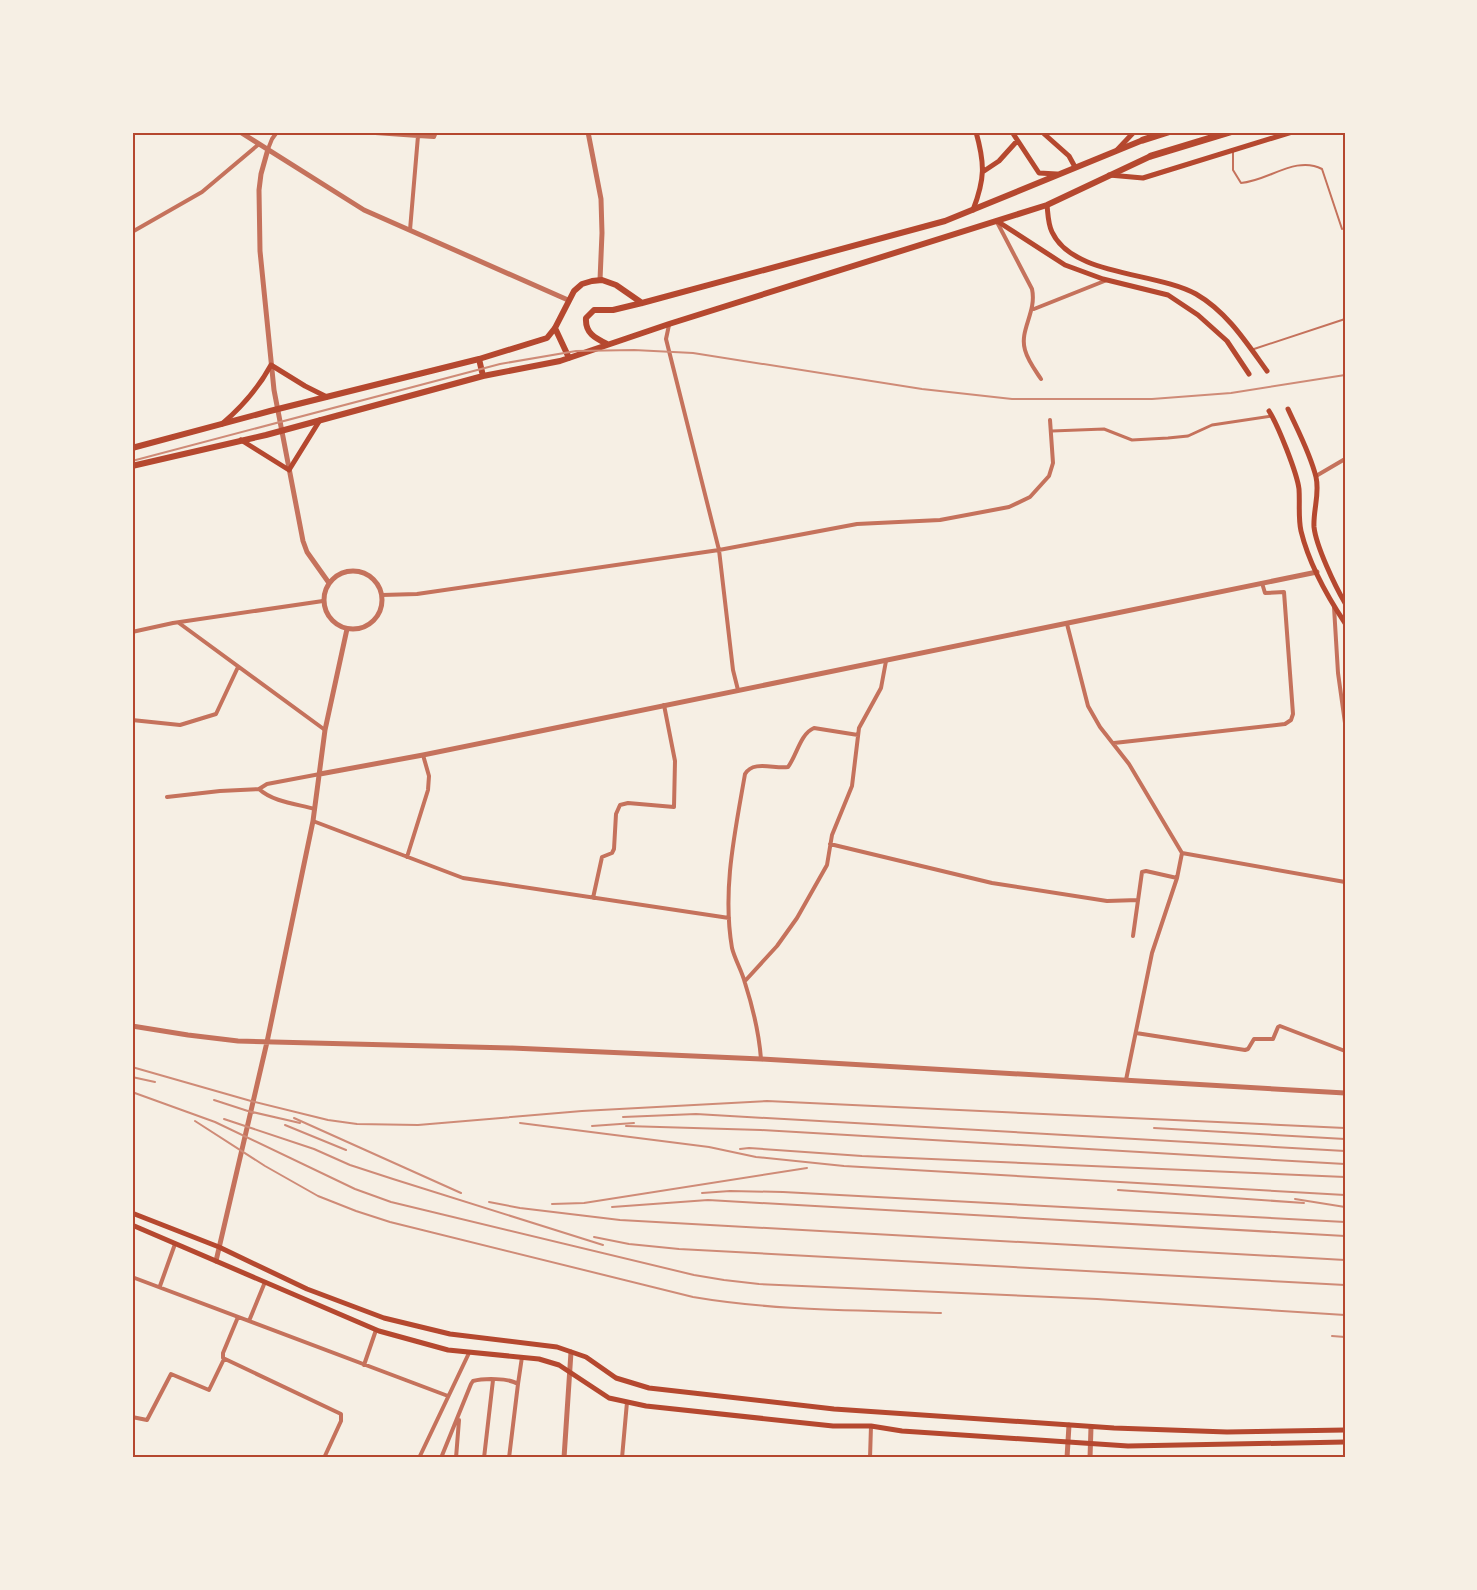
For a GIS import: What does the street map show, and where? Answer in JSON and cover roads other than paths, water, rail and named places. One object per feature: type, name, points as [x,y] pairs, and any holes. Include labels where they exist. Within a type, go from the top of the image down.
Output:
[{"type":"highway","points":[[1143,140],[1168,132]]},
{"type":"highway","points":[[1151,156],[1230,132]]},
{"type":"main road","points":[[973,210],[984,171],[976,132]]},
{"type":"main road","points":[[1012,132],[1039,173],[1062,174]]},
{"type":"main road","points":[[1042,132],[1069,156],[1076,166]]},
{"type":"main road","points":[[1117,150],[1134,132]]},
{"type":"main road","points":[[1109,175],[1143,178],[1292,132]]},
{"type":"main road","points":[[607,344],[589,332],[585,322],[588,315],[598,309],[613,310],[642,303],[945,221],[1143,140]]},
{"type":"main road","points":[[984,171],[999,160],[1017,141]]},
{"type":"main road","points":[[132,466],[282,431],[483,376],[569,358],[669,324],[942,240],[1047,205],[1151,156]]},
{"type":"main road","points":[[1047,205],[1053,235],[1064,248],[1076,257],[1105,269],[1126,272],[1193,293],[1228,319],[1267,371]]},
{"type":"main road","points":[[997,221],[1065,265],[1107,280],[1168,295],[1198,315],[1227,341],[1248,375]]},
{"type":"main road","points":[[132,448],[479,359],[547,338],[555,328],[568,300],[582,284],[600,280],[616,285],[642,303]]},
{"type":"main road","points":[[555,328],[569,358]]},
{"type":"main road","points":[[479,359],[483,376]]},
{"type":"main road","points":[[220,424],[249,399],[271,365],[327,397]]},
{"type":"main road","points":[[1288,409],[1308,452],[1316,476],[1318,487],[1314,527],[1319,547],[1345,603]]},
{"type":"main road","points":[[1270,414],[1299,486],[1301,529],[1308,555],[1334,607],[1345,623]]},
{"type":"main road","points":[[242,441],[290,470],[321,420]]},
{"type":"main road","points":[[132,1213],[219,1247],[307,1290],[384,1318],[450,1335],[556,1347],[586,1357],[616,1377],[649,1388],[834,1409],[1091,1427],[1227,1432],[1345,1430]]},
{"type":"main road","points":[[132,1225],[376,1330],[448,1350],[539,1359],[559,1365],[609,1398],[646,1406],[821,1425],[871,1426],[902,1431],[1128,1446],[1345,1442]]},
{"type":"main road","points":[[158,1236],[160,1225]]},
{"type":"street","points":[[240,132],[364,210],[568,300]]},
{"type":"street","points":[[277,132],[268,149],[259,190],[259,231],[271,365],[277,409],[307,552],[329,583]]},
{"type":"street","points":[[362,132],[434,137],[436,132]]},
{"type":"street","points":[[588,132],[601,199],[600,280]]},
{"type":"street","points":[[410,231],[418,136]]},
{"type":"street","points":[[132,232],[202,192],[260,144]]},
{"type":"street","points":[[997,221],[1032,290],[1035,301],[1024,343],[1029,361],[1041,379]]},
{"type":"street","points":[[1033,309],[1107,280]]},
{"type":"street","points":[[669,324],[666,339],[719,550],[733,670],[738,690]]},
{"type":"street","points":[[1052,431],[1104,429],[1132,440],[1168,438],[1188,436],[1212,425],[1270,414]]},
{"type":"street","points":[[382,595],[417,594],[719,550],[857,524],[940,520],[1009,507],[1030,497],[1048,476],[1053,463],[1050,420]]},
{"type":"street","points":[[1316,476],[1345,459]]},
{"type":"street","points":[[360,572],[374,580],[382,595],[380,612],[364,627],[347,629],[338,626],[325,611],[323,601],[329,583],[343,573],[360,572]]},
{"type":"street","points":[[168,797],[259,789],[267,784],[423,755],[1317,572]]},
{"type":"street","points":[[1113,743],[1285,724],[1291,720],[1293,714],[1284,592],[1265,593],[1262,583]]},
{"type":"street","points":[[132,632],[178,622],[323,601]]},
{"type":"street","points":[[1334,607],[1338,673],[1345,723]]},
{"type":"street","points":[[178,622],[325,730]]},
{"type":"street","points":[[1067,624],[1088,706],[1100,728],[1136,774],[1182,854],[1177,878],[1152,953],[1125,1081]]},
{"type":"street","points":[[216,1261],[267,1042],[313,821],[325,730],[347,629]]},
{"type":"street","points":[[745,981],[777,946],[797,918],[827,865],[834,828],[852,786],[858,735],[881,688],[886,661]]},
{"type":"street","points":[[132,720],[180,725],[216,714],[238,667]]},
{"type":"street","points":[[593,898],[602,857],[612,854],[614,849],[616,814],[620,805],[628,803],[674,807],[675,761],[664,705]]},
{"type":"street","points":[[760,1059],[759,1035],[745,981],[733,951],[729,918],[733,846],[746,771],[757,766],[789,767],[804,735],[808,730],[814,728],[858,735]]},
{"type":"street","points":[[407,857],[428,790],[429,776],[423,755]]},
{"type":"street","points":[[259,789],[276,799],[315,809]]},
{"type":"street","points":[[313,821],[463,878],[729,918]]},
{"type":"street","points":[[830,844],[992,883],[1107,901],[1138,900]]},
{"type":"street","points":[[1182,854],[1345,882]]},
{"type":"street","points":[[1133,936],[1141,874],[1144,871],[1177,878]]},
{"type":"street","points":[[132,1026],[238,1041],[512,1048],[760,1059],[1345,1093]]},
{"type":"street","points":[[1136,1033],[1245,1050],[1254,1039],[1273,1039],[1280,1026],[1345,1051]]},
{"type":"street","points":[[160,1286],[175,1244]]},
{"type":"street","points":[[132,1277],[448,1396]]},
{"type":"street","points":[[249,1321],[265,1282]]},
{"type":"street","points":[[132,1417],[147,1420],[171,1374],[209,1390],[224,1359],[223,1353],[238,1317]]},
{"type":"street","points":[[364,1365],[376,1330]]},
{"type":"street","points":[[564,1458],[571,1352]]},
{"type":"street","points":[[419,1458],[469,1353]]},
{"type":"street","points":[[510,1458],[522,1357]]},
{"type":"street","points":[[224,1359],[340,1412],[341,1420],[324,1458]]},
{"type":"street","points":[[484,1458],[493,1380]]},
{"type":"street","points":[[441,1458],[473,1381],[513,1381],[518,1384]]},
{"type":"street","points":[[622,1458],[627,1401]]},
{"type":"street","points":[[456,1458],[459,1416]]},
{"type":"street","points":[[1067,1458],[1069,1425]]},
{"type":"street","points":[[870,1458],[871,1426]]},
{"type":"street","points":[[1090,1458],[1091,1427]]},
{"type":"lane","points":[[1233,151],[1233,170],[1241,183],[1297,166],[1312,164],[1322,169],[1342,229]]},
{"type":"lane","points":[[1251,350],[1345,319]]},
{"type":"railway","points":[[132,461],[500,364],[576,351],[634,350],[693,353],[922,389],[1012,399],[1152,399],[1231,393],[1345,375]]},
{"type":"railway","points":[[132,1067],[251,1101],[328,1120],[357,1124],[418,1125],[582,1111],[767,1101],[1345,1128]]},
{"type":"railway","points":[[132,1077],[155,1082]]},
{"type":"railway","points":[[132,1092],[215,1122],[355,1189],[391,1202],[694,1275],[759,1284],[1097,1299],[1345,1315]]},
{"type":"railway","points":[[214,1100],[254,1113]]},
{"type":"railway","points":[[248,1111],[300,1123]]},
{"type":"railway","points":[[623,1117],[696,1114],[1345,1151]]},
{"type":"railway","points":[[294,1118],[461,1193]]},
{"type":"railway","points":[[224,1119],[314,1149],[350,1165],[603,1245]]},
{"type":"railway","points":[[195,1121],[265,1166],[318,1196],[390,1222],[693,1297],[755,1305],[941,1313]]},
{"type":"railway","points":[[520,1123],[709,1147],[756,1157],[844,1166],[1345,1195]]},
{"type":"railway","points":[[592,1126],[634,1123]]},
{"type":"railway","points":[[285,1125],[346,1150]]},
{"type":"railway","points":[[626,1126],[761,1130],[1345,1164]]},
{"type":"railway","points":[[1154,1128],[1345,1139]]},
{"type":"railway","points":[[740,1149],[1345,1177]]},
{"type":"railway","points":[[552,1204],[584,1203],[807,1168]]},
{"type":"railway","points":[[1118,1190],[1304,1203]]},
{"type":"railway","points":[[702,1193],[783,1192],[1345,1222]]},
{"type":"railway","points":[[1295,1199],[1345,1207]]},
{"type":"railway","points":[[612,1207],[708,1200],[1345,1236]]},
{"type":"railway","points":[[489,1202],[620,1220],[1345,1260]]},
{"type":"railway","points":[[594,1237],[629,1244],[679,1249],[1345,1285]]},
{"type":"railway","points":[[1332,1336],[1345,1337]]}]
